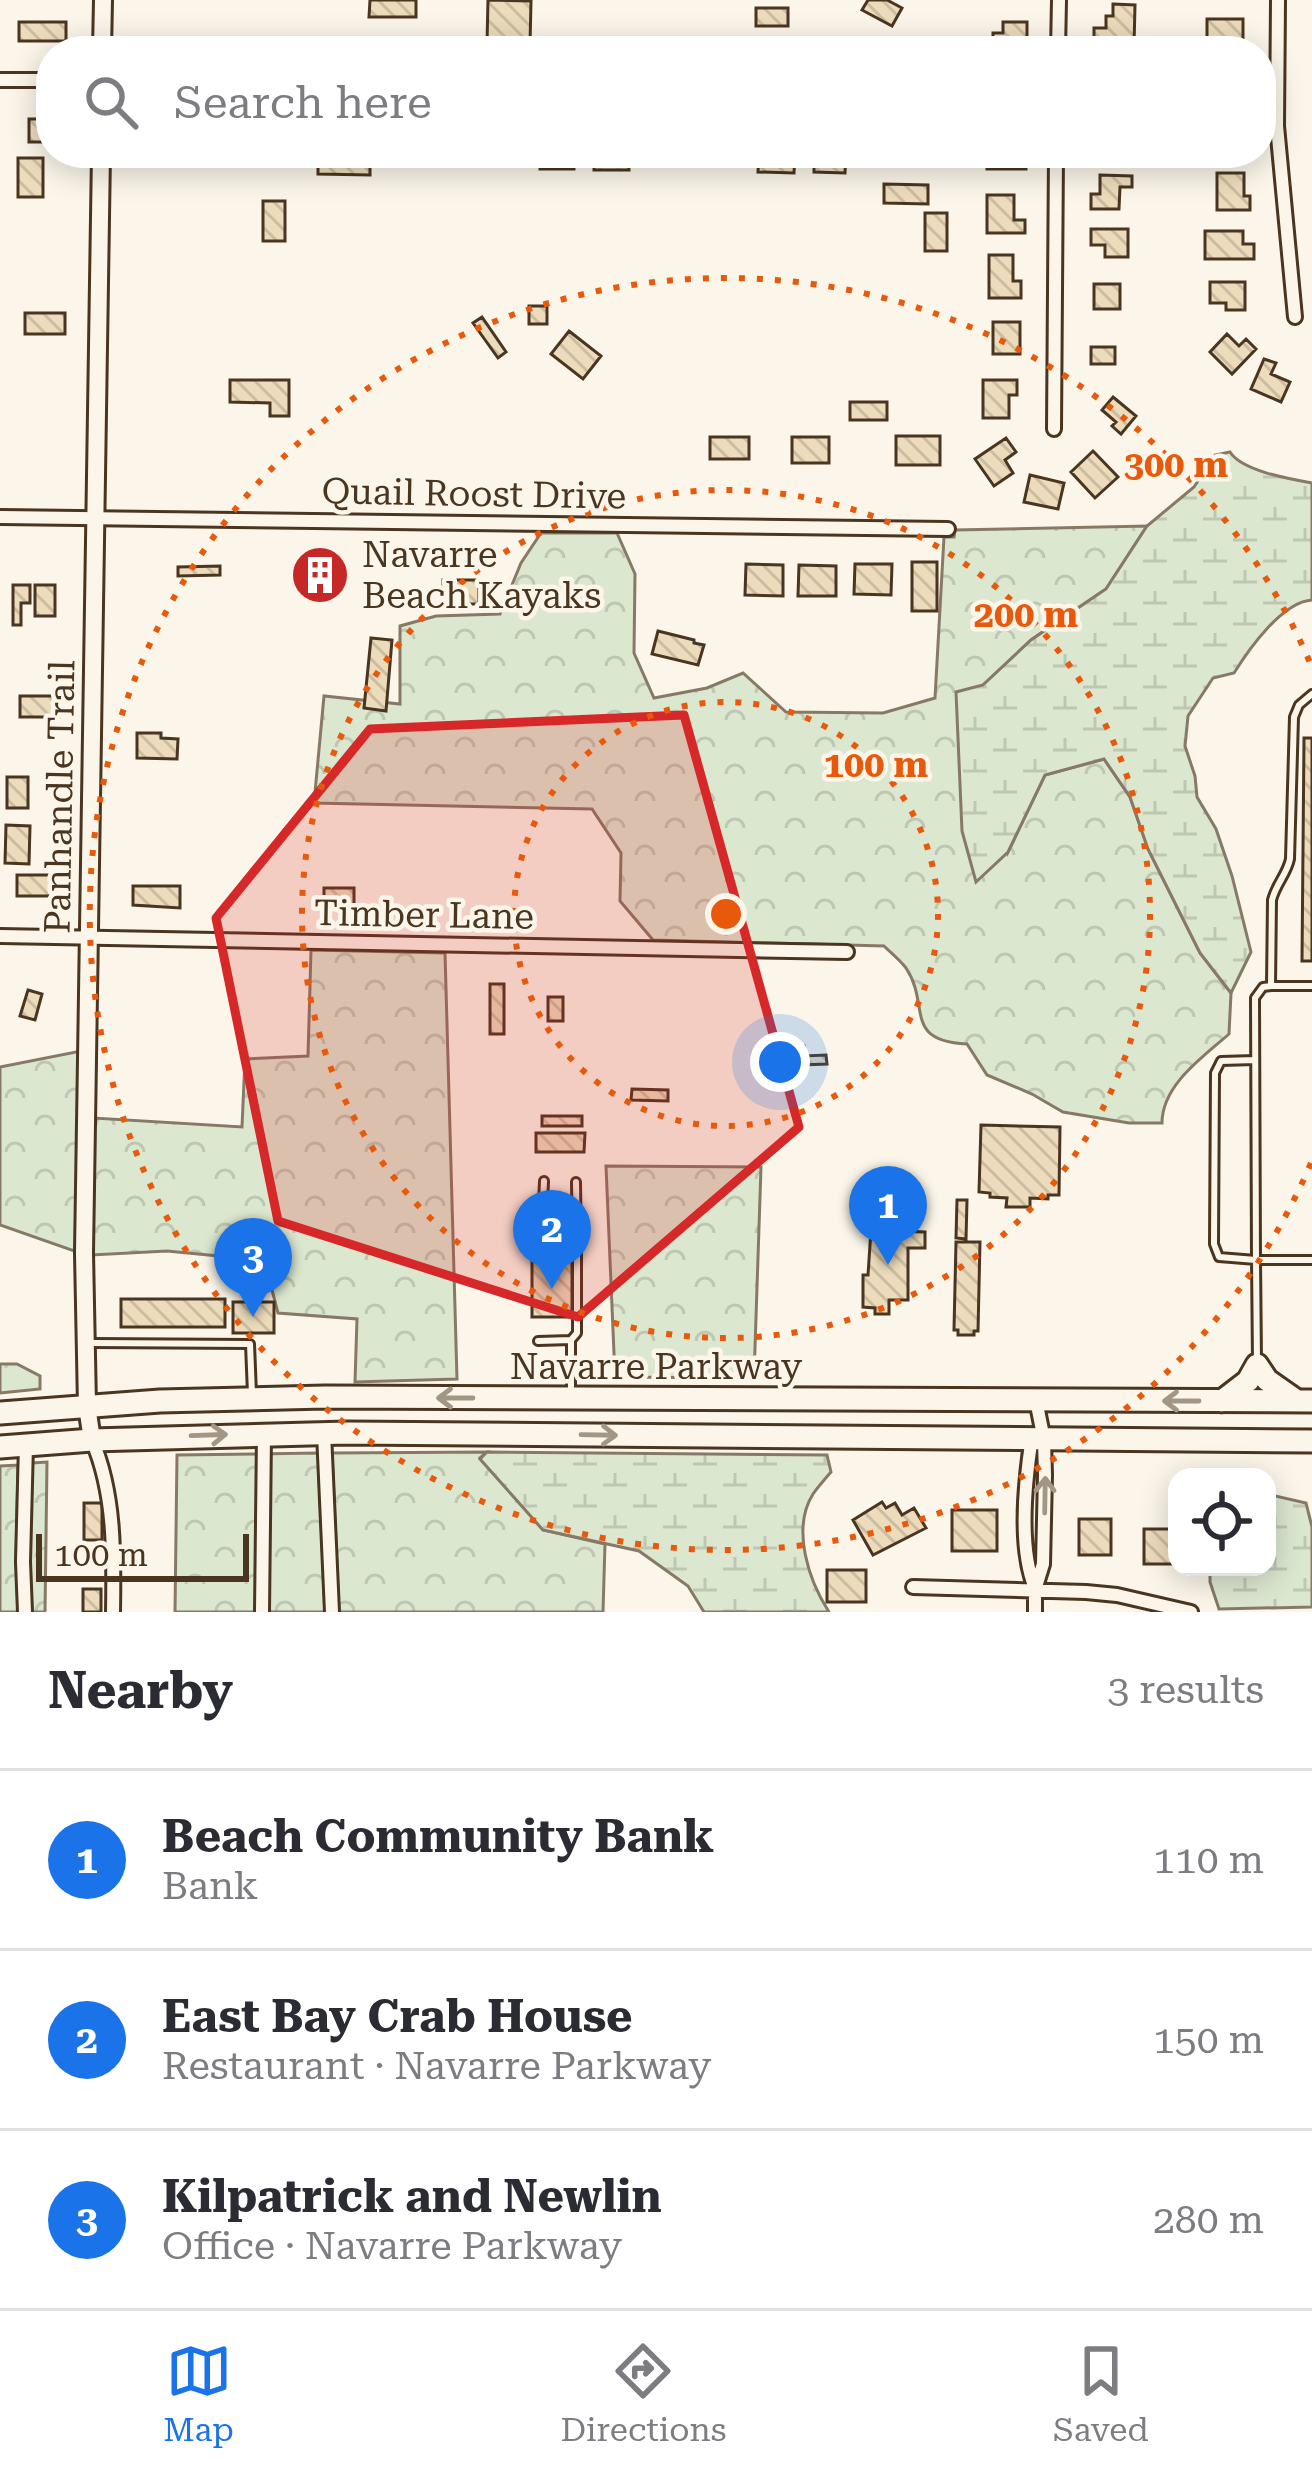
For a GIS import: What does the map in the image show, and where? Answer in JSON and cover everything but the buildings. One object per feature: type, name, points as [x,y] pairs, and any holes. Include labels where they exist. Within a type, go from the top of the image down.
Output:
[{"type":"highway","points":[[1221,1401],[1248,1381],[1257,1365],[1267,1380],[1305,1401]]},
{"type":"highway","name":"Navarre Parkway","points":[[0,1414],[252,1399],[1305,1401]]},
{"type":"highway","name":"Navarre Parkway","points":[[0,1447],[324,1433],[1312,1441]]},
{"type":"street","points":[[102,36],[103,0]]},
{"type":"street","points":[[1058,36],[1059,0]]},
{"type":"street","points":[[1278,0],[1276,127],[1295,317]]},
{"type":"street","points":[[0,80],[36,80]]},
{"type":"street","name":"Panhandle Trail","points":[[92,1440],[86,1406],[85,1253],[101,168]]},
{"type":"street","points":[[1054,429],[1056,168]]},
{"type":"street","name":"Quail Roost Drive","points":[[0,517],[948,529]]},
{"type":"street","name":"Timber Lane","points":[[0,936],[847,952]]},
{"type":"street","points":[[1035,1612],[1035,1590],[1027,1568],[1026,1474],[1038,1440],[1036,1400]]},
{"type":"street","points":[[324,1433],[332,1612]]},
{"type":"street","points":[[262,1612],[264,1434]]},
{"type":"street","points":[[92,1440],[102,1464],[110,1518],[113,1612]]},
{"type":"street","points":[[25,1612],[26,1444]]},
{"type":"street","points":[[914,1587],[1117,1595],[1191,1612]]},
{"type":"lane","points":[[1271,986],[1272,900],[1290,859],[1294,717],[1312,694]]},
{"type":"lane","points":[[1257,1365],[1255,998],[1263,987],[1312,986]]},
{"type":"lane","points":[[1255,1060],[1227,1060],[1217,1066],[1214,1244],[1219,1257],[1312,1260]]},
{"type":"lane","points":[[544,1181],[541,1250],[577,1251]]},
{"type":"lane","points":[[571,1398],[571,1340],[577,1333],[576,1182]]},
{"type":"lane","points":[[538,1341],[571,1340]]},
{"type":"lane","points":[[87,1342],[250,1344],[252,1399]]},
{"type":"highlighted area","points":[[684,715],[799,1127],[578,1317],[278,1221],[216,918],[370,729]]},
{"type":"green space","points":[[1230,452],[1255,469],[1312,483],[1312,600],[1278,618],[1234,673],[1213,678],[1188,716],[1185,746],[1197,797],[1216,829],[1251,952],[1231,993],[1200,953],[1148,849],[1130,797],[1104,759],[1045,775],[1008,852],[976,882],[962,831],[956,692],[983,685],[1031,640],[1106,589],[1147,526],[1194,487],[1215,455]]},
{"type":"green space","points":[[1147,526],[1106,589],[1031,640],[983,685],[1008,852],[1045,775],[1104,759],[1130,797],[1148,849],[1200,953],[1231,993],[1229,1034],[1176,1084],[1162,1123],[1129,1123],[1063,1112],[987,1075],[967,1044],[934,1036],[926,1028],[913,982],[904,965],[884,946],[653,940],[620,901],[621,853],[592,809],[314,803],[324,696],[400,704],[400,626],[436,616],[500,614],[521,563],[541,533],[617,533],[635,574],[634,653],[654,698],[707,688],[743,673],[786,712],[883,713],[935,698],[944,537],[954,537],[955,530]]},
{"type":"green space","points":[[311,950],[445,953],[457,1379],[355,1382],[357,1319],[278,1313],[272,1290],[229,1257],[167,1251],[92,1255],[94,1118],[242,1127],[245,1059],[308,1056]]},
{"type":"green space","points":[[81,1051],[77,1252],[0,1225],[0,1067]]},
{"type":"green space","points":[[606,1166],[761,1167],[754,1378],[615,1377]]},
{"type":"green space","points":[[0,1364],[17,1364],[40,1376],[40,1389],[0,1393]]},
{"type":"green space","points":[[487,1452],[480,1458],[543,1530],[605,1544],[603,1612],[339,1612],[332,1453]]},
{"type":"green space","points":[[487,1452],[827,1455],[831,1472],[807,1508],[803,1539],[809,1570],[829,1612],[704,1612],[688,1586],[639,1551],[543,1530],[480,1459]]},
{"type":"green space","points":[[318,1453],[325,1612],[175,1612],[177,1455]]},
{"type":"green space","points":[[47,1462],[45,1612],[32,1612],[32,1463]]},
{"type":"green space","points":[[18,1465],[18,1612],[0,1612],[0,1466]]},
{"type":"green space","points":[[1276,1496],[1306,1503],[1312,1527],[1312,1607],[1219,1609],[1210,1576],[1276,1576]]},
{"type":"place","name":"Navarre Beach Kayaks","points":[[320,575]]},
{"type":"place","name":"Beach Community Bank","points":[[888,1265]]},
{"type":"place","name":"East Bay Crab House","points":[[552,1289]]},
{"type":"place","name":"Kilpatrick and Newlin","points":[[253,1317]]}]
